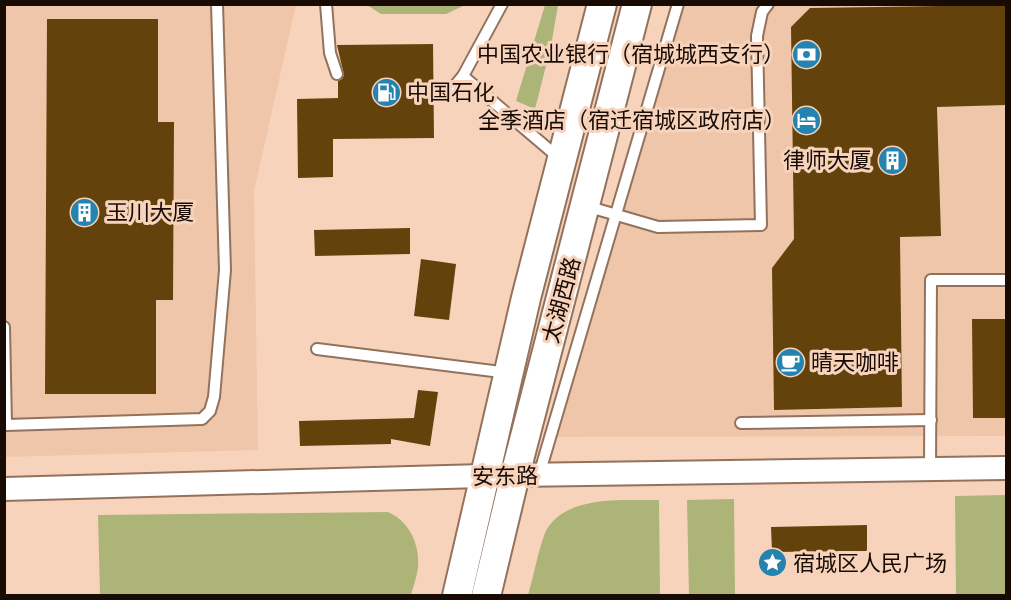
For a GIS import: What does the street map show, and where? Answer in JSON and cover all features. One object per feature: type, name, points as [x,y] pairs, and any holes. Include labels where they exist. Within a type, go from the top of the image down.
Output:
[{"type":"street","name":"太湖西路","points":[[457,596],[509,373],[602,4]]},
{"type":"street","name":"太湖西路","points":[[486,596],[527,475],[585,205],[637,4]]},
{"type":"street","name":"安东路","points":[[4,489],[527,475],[1006,468]]},
{"type":"lane","points":[[4,327],[6,425],[202,419],[210,411],[214,397],[225,270],[217,4]]},
{"type":"lane","points":[[326,4],[330,53],[336,74]]},
{"type":"lane","points":[[440,93],[453,88],[463,76],[501,4]]},
{"type":"lane","points":[[527,475],[616,215],[678,4]]},
{"type":"lane","points":[[585,205],[658,227],[761,225],[757,36],[762,12],[768,4]]},
{"type":"lane","points":[[463,76],[562,160]]},
{"type":"lane","points":[[930,469],[931,280],[1006,280]]},
{"type":"lane","points":[[317,350],[509,373]]},
{"type":"lane","points":[[741,423],[931,420]]},
{"type":"shaded area","name":"玉川大厦","points":[[4,5],[296,5],[254,191],[258,450],[5,457]]},
{"type":"shaded area","name":"律师大厦","points":[[684,5],[1006,5],[1006,436],[557,437]]},
{"type":"green space","points":[[367,5],[465,5],[446,14],[381,14]]},
{"type":"green space","points":[[545,5],[558,5],[551,46],[535,109],[516,101]]},
{"type":"green space","points":[[1006,495],[1006,595],[956,595],[955,496]]},
{"type":"green space","points":[[734,499],[735,595],[689,595],[687,500]]},
{"type":"green space","points":[[659,500],[660,595],[528,595],[544,535],[557,518],[569,510],[598,502]]},
{"type":"green space","points":[[388,512],[402,521],[415,542],[418,567],[411,595],[100,595],[98,515]]},
{"type":"building","points":[[1006,5],[1006,105],[937,107],[941,236],[900,237],[902,407],[774,410],[772,268],[794,239],[791,27],[810,8]]},
{"type":"building","points":[[47,19],[158,19],[158,122],[174,122],[173,300],[156,300],[156,394],[45,394]]},
{"type":"building","name":"中国石化","points":[[433,44],[434,138],[333,139],[333,177],[298,178],[297,99],[338,98],[338,81],[344,75],[337,45]]},
{"type":"building","points":[[410,228],[410,254],[315,256],[314,230]]},
{"type":"building","points":[[421,259],[456,264],[449,320],[414,316]]},
{"type":"building","points":[[972,319],[1006,319],[1006,418],[973,418]]},
{"type":"building","points":[[418,390],[438,392],[430,446],[391,439],[391,444],[300,446],[299,421],[414,418]]},
{"type":"building","points":[[867,525],[867,551],[772,552],[771,527]]},
{"type":"place","name":"中国农业银行（宿城城西支行）","points":[[806,54]]},
{"type":"place","name":"中国石化","points":[[386,92]]},
{"type":"place","name":"全季酒店（宿迁宿城区政府店）","points":[[807,120]]},
{"type":"place","name":"律师大厦","points":[[892,160]]},
{"type":"place","name":"玉川大厦","points":[[85,212]]},
{"type":"place","name":"晴天咖啡","points":[[790,362]]},
{"type":"place","name":"宿城区人民广场","points":[[772,563]]}]
